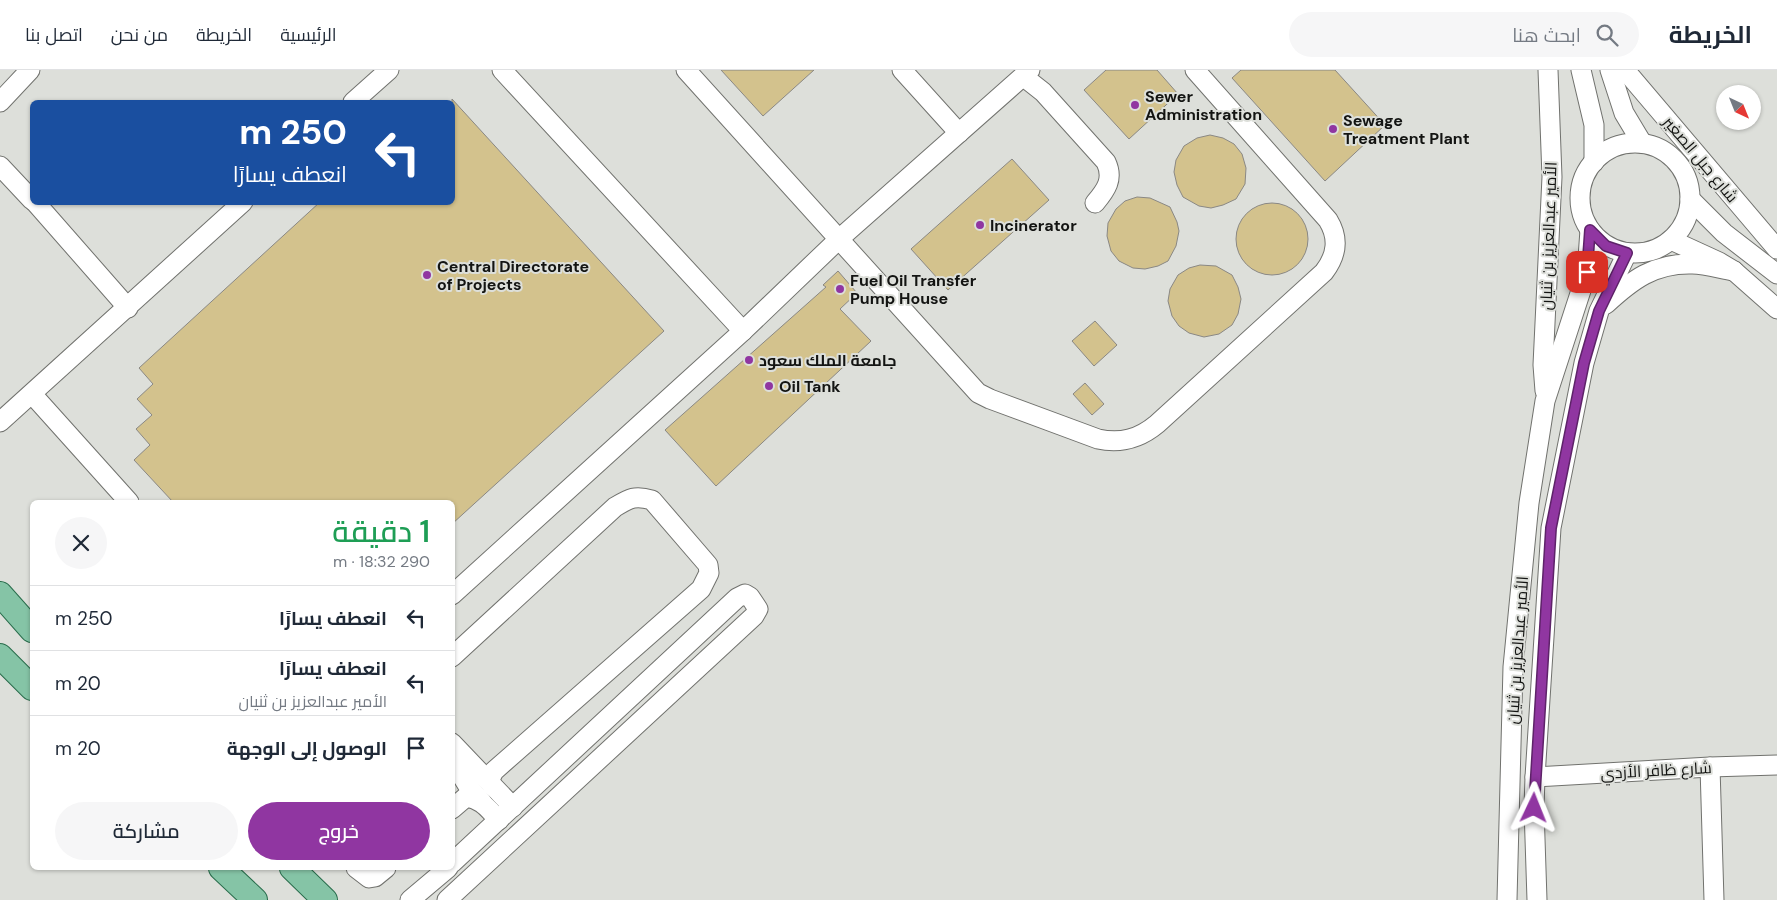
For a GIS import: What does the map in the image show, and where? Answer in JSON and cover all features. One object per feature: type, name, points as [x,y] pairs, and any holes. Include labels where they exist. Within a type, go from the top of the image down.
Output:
[{"type":"main road","points":[[0,594],[30,628]]},
{"type":"main road","points":[[0,656],[30,686]]},
{"type":"main road","points":[[223,870],[247,896]]},
{"type":"main road","points":[[294,870],[325,900]]},
{"type":"street","points":[[0,102],[30,70]]},
{"type":"street","points":[[355,100],[389,70]]},
{"type":"street","points":[[502,70],[743,331]]},
{"type":"street","points":[[686,70],[978,393],[1098,439],[1123,441],[1142,435],[1157,424],[1324,272],[1335,252],[1334,232],[1328,220],[1196,70]]},
{"type":"street","points":[[902,70],[959,133]]},
{"type":"street","name":"الأمير عبدالعزيز بن ثنيان","points":[[1545,401],[1543,365],[1552,177],[1548,70]]},
{"type":"street","points":[[1581,70],[1594,125],[1594,162]]},
{"type":"street","points":[[1610,70],[1624,113],[1642,144]]},
{"type":"street","name":"شارع جبل الصغير","points":[[1625,70],[1777,249]]},
{"type":"street","points":[[455,592],[743,331],[839,239],[1027,73],[1106,162],[1109,168],[1109,183],[1094,203]]},
{"type":"street","points":[[1624,144],[1642,144],[1662,150],[1677,162],[1687,179],[1690,199],[1685,221],[1672,240],[1651,251],[1627,253],[1606,246],[1590,230],[1580,208],[1582,184],[1594,162],[1608,151],[1624,144]]},
{"type":"street","points":[[0,166],[30,197]]},
{"type":"street","name":"شارع جبل الصغير","points":[[1690,199],[1724,233],[1777,274]]},
{"type":"street","points":[[38,205],[128,308]]},
{"type":"street","points":[[0,422],[240,205]]},
{"type":"street","name":"الأمير عبدالعزيز بن ثنيان","points":[[1507,900],[1513,668],[1529,503],[1545,401],[1587,272],[1590,230]]},
{"type":"street","points":[[1672,240],[1720,262],[1734,271],[1777,309]]},
{"type":"street","name":"الأمير عبدالعزيز بن ثنيان","points":[[1537,900],[1534,808],[1535,777],[1551,528],[1584,363],[1599,311],[1627,253]]},
{"type":"street","points":[[1599,311],[1626,286],[1647,272],[1669,265],[1693,264],[1734,271]]},
{"type":"street","points":[[32,394],[127,500]]},
{"type":"street","points":[[455,654],[616,507],[629,498],[640,496],[652,500],[708,565],[709,573],[701,589],[494,771],[490,779],[492,786],[505,814],[520,832]]},
{"type":"street","points":[[447,900],[754,616],[758,609],[750,597],[745,594],[737,598],[455,860]]},
{"type":"street","points":[[455,747],[492,786]]},
{"type":"street","points":[[455,765],[468,786],[482,802]]},
{"type":"street","name":"شارع ظافر الأزدي","points":[[1535,777],[1777,765]]},
{"type":"street","points":[[1710,767],[1714,900]]},
{"type":"street","points":[[455,806],[466,797],[482,802],[505,814]]},
{"type":"street","points":[[359,870],[369,878],[375,877],[384,870]]},
{"type":"street","points":[[410,900],[446,870]]},
{"type":"building","points":[[721,70],[814,70],[763,116]]},
{"type":"building","name":"Sewer Administration","points":[[1106,70],[1157,70],[1178,94],[1129,139],[1084,90]]},
{"type":"building","points":[[1241,70],[1335,70],[1385,125],[1325,181],[1232,78]]},
{"type":"building","name":"Central Directorate of Projects","points":[[455,102],[664,331],[455,521],[455,500],[171,500],[134,460],[150,445],[136,429],[152,415],[137,399],[153,384],[139,368],[317,205],[455,205]]},
{"type":"building","points":[[1210,135],[1223,138],[1234,144],[1242,154],[1246,168],[1245,184],[1236,199],[1211,208],[1199,206],[1183,197],[1177,185],[1174,172],[1176,160],[1184,146],[1197,138]]},
{"type":"building","name":"Incinerator","points":[[1012,159],[1049,200],[948,290],[911,249]]},
{"type":"building","points":[[1137,197],[1150,198],[1170,207],[1179,231],[1176,246],[1168,261],[1145,269],[1133,268],[1119,261],[1111,251],[1107,236],[1108,223],[1116,209],[1125,201]]},
{"type":"building","points":[[1272,203],[1286,206],[1298,213],[1305,225],[1308,239],[1305,253],[1298,265],[1286,272],[1272,275],[1258,272],[1246,265],[1239,253],[1236,239],[1239,225],[1246,213],[1258,206]]},
{"type":"building","points":[[1200,265],[1216,266],[1232,275],[1241,299],[1238,314],[1232,325],[1219,334],[1204,337],[1189,333],[1179,326],[1172,316],[1168,301],[1170,289],[1178,275],[1189,268]]},
{"type":"building","name":"Oil Tank","points":[[838,271],[857,293],[840,309],[871,341],[716,486],[665,430],[826,287],[823,285]]},
{"type":"building","points":[[1095,321],[1117,345],[1094,366],[1072,341]]},
{"type":"building","points":[[1085,383],[1104,404],[1092,415],[1073,394]]},
{"type":"place","name":"Sewer Administration","points":[[1135,105]]},
{"type":"place","name":"Sewage Treatment Plant","points":[[1333,129]]},
{"type":"place","name":"Incinerator","points":[[980,225]]},
{"type":"place","name":"Central Directorate of Projects","points":[[427,275]]},
{"type":"place","name":"Fuel Oil Transfer Pump House","points":[[840,289]]},
{"type":"place","name":"جامعة الملك سعود","points":[[749,360]]},
{"type":"place","name":"Oil Tank","points":[[769,386]]},
{"type":"route","points":[[1534,808],[1551,528],[1584,363],[1599,311],[1627,253],[1606,246],[1590,230],[1587,272]]}]
